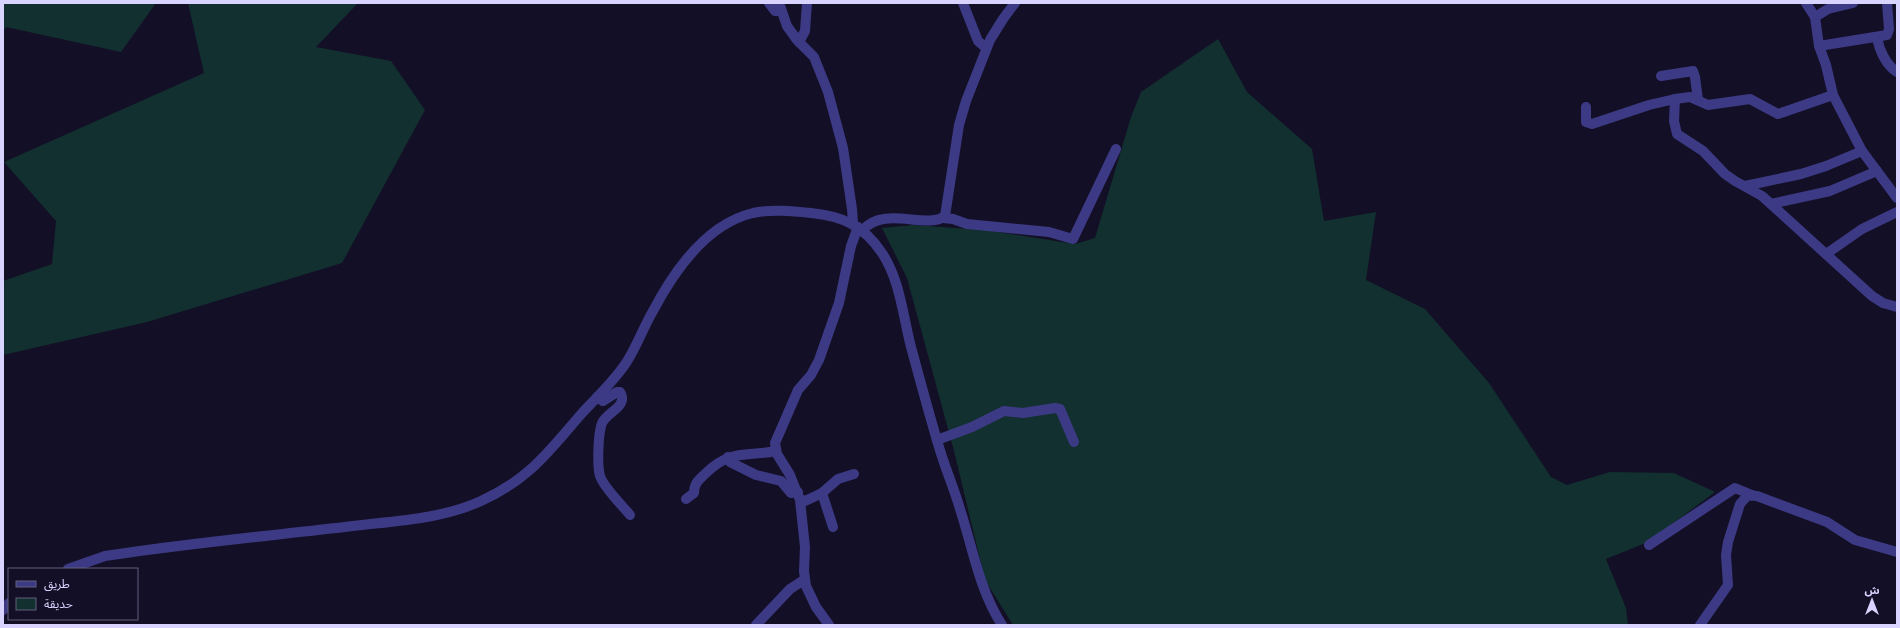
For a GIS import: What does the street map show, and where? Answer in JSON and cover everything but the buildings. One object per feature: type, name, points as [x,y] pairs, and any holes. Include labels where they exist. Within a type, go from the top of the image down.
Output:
[{"type":"street","points":[[769,3],[774,11],[780,7],[788,26],[799,42],[814,57],[828,92],[843,148],[858,227],[851,246],[838,303],[819,360],[811,375],[798,390],[776,438],[776,451],[790,475],[799,496],[805,547],[804,580],[816,607],[829,625]]},
{"type":"street","points":[[799,42],[805,31],[807,3]]},
{"type":"street","points":[[963,3],[978,41],[986,48]]},
{"type":"street","points":[[942,218],[946,215],[961,115],[986,48],[1003,19],[1015,3]]},
{"type":"street","points":[[1806,3],[1815,17],[1819,46],[1826,65],[1832,95],[1862,151],[1897,198]]},
{"type":"street","points":[[1815,17],[1828,9],[1853,3]]},
{"type":"street","points":[[1819,46],[1887,35],[1889,32],[1887,3]]},
{"type":"street","points":[[1877,37],[1878,47],[1889,66],[1897,72]]},
{"type":"street","points":[[1661,76],[1693,72],[1698,100]]},
{"type":"street","points":[[1586,107],[1586,122],[1592,124],[1649,105],[1690,97],[1708,105],[1750,99],[1778,114],[1832,95]]},
{"type":"street","points":[[1675,99],[1674,121],[1677,134],[1703,150],[1725,174],[1756,191],[1872,296],[1883,303],[1897,307]]},
{"type":"street","points":[[858,227],[882,219],[942,218],[953,219],[967,224],[1049,232],[1073,239],[1116,149]]},
{"type":"street","points":[[1745,186],[1801,174],[1826,166],[1862,151]]},
{"type":"street","points":[[1771,204],[1830,191],[1877,171]]},
{"type":"street","points":[[71,568],[105,556],[126,552],[382,523],[452,511],[469,506],[493,495],[527,474],[544,458],[626,363],[639,341],[650,314],[675,273],[690,254],[714,232],[740,218],[750,214],[774,211],[817,214],[858,227],[882,253],[890,271],[937,440],[967,533],[976,570],[1002,625]]},
{"type":"street","points":[[1826,254],[1862,229],[1897,212]]},
{"type":"street","points":[[597,397],[603,401],[617,392],[620,392],[622,396],[623,400],[621,405],[603,422],[599,435],[600,470],[604,482],[630,515]]},
{"type":"street","points":[[937,440],[972,427],[1004,411],[1023,413],[1055,408],[1060,410],[1063,414],[1074,442]]},
{"type":"street","points":[[686,499],[694,493],[694,486],[697,482],[718,462],[728,457],[776,451]]},
{"type":"street","points":[[728,457],[730,462],[756,475],[781,481],[791,493],[799,496],[805,502],[822,493],[838,479],[854,474]]},
{"type":"street","points":[[1649,545],[1735,488],[1827,522],[1855,540],[1897,552]]},
{"type":"street","points":[[822,493],[833,527]]},
{"type":"street","points":[[1700,625],[1728,585],[1726,555],[1728,542],[1742,500],[1752,495]]},
{"type":"street","points":[[756,625],[790,589],[804,580]]},
{"type":"green space","points":[[3,3],[156,3],[121,52],[6,27],[3,32]]},
{"type":"green space","points":[[188,3],[358,3],[316,47],[391,61],[425,110],[342,263],[147,322],[3,355],[3,281],[52,264],[56,221],[4,162],[204,73]]},
{"type":"green space","points":[[1218,39],[1247,92],[1312,149],[1324,221],[1376,212],[1366,280],[1425,309],[1489,383],[1551,477],[1567,485],[1610,472],[1674,473],[1715,492],[1648,542],[1606,559],[1626,608],[1628,625],[1013,625],[985,580],[954,451],[907,278],[882,228],[913,225],[985,230],[1075,244],[1095,238],[1131,117],[1141,92]]}]
